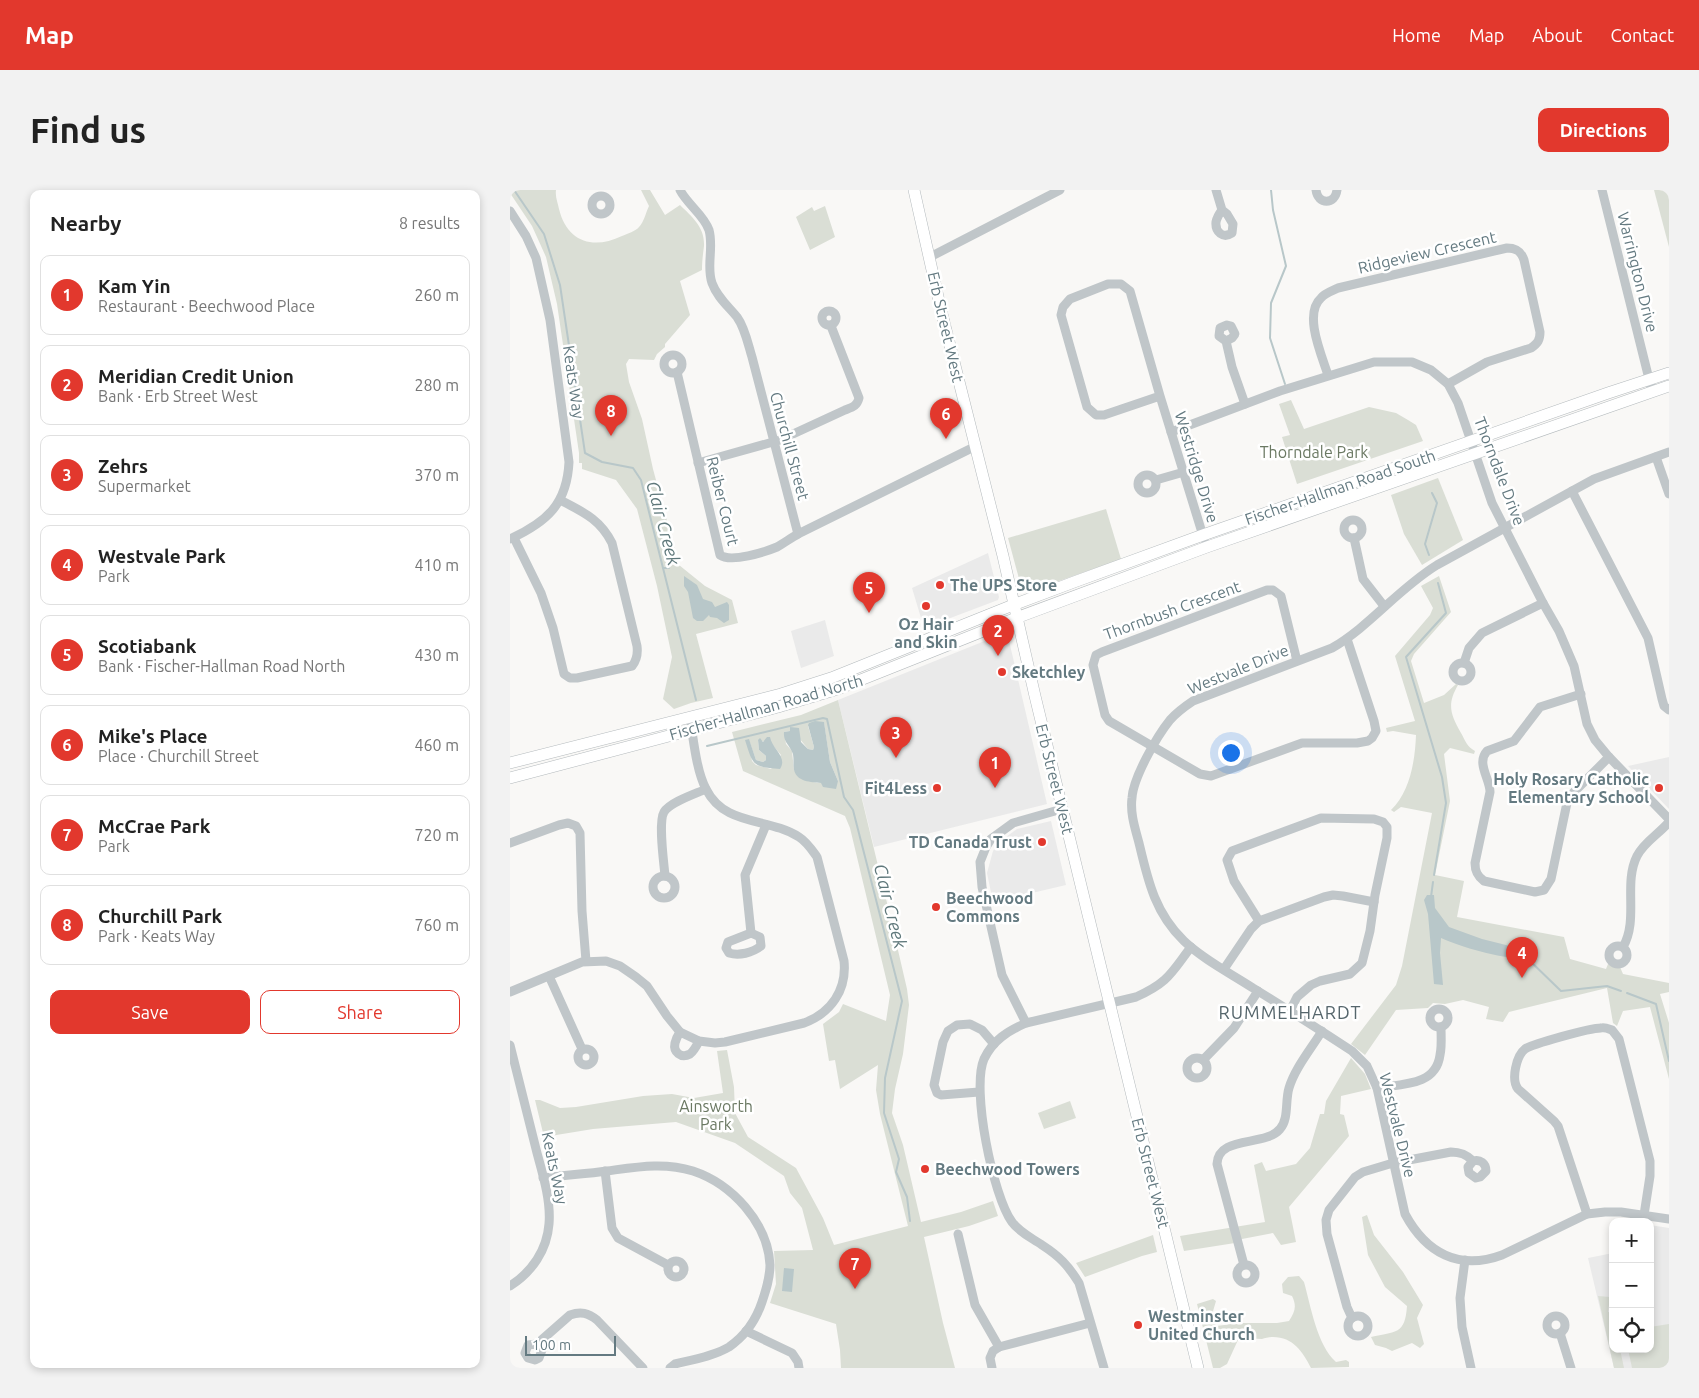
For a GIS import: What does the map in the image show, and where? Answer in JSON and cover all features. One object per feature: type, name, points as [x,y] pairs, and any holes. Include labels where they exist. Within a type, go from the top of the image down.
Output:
[{"type":"main road","name":"Erb Street West","points":[[914,190],[974,447],[1003,556],[1062,810],[1198,1368]]},
{"type":"main road","name":"Fischer-Hallman Road South","points":[[1016,618],[1207,547],[1475,454],[1651,386],[1669,373]]},
{"type":"main road","name":"Fischer-Hallman Road South","points":[[1013,604],[1203,535],[1608,393],[1651,386],[1669,386]]},
{"type":"main road","name":"Fischer-Hallman Road North","points":[[510,763],[781,694],[831,678],[1013,604]]},
{"type":"main road","name":"Fischer-Hallman Road North","points":[[510,778],[838,689],[1016,618]]},
{"type":"street","name":"Churchill Street","points":[[680,190],[709,230],[711,247],[709,270],[711,282],[716,293],[737,318],[743,329],[798,534]]},
{"type":"street","points":[[930,257],[1060,190]]},
{"type":"street","points":[[1216,190],[1222,210]]},
{"type":"street","points":[[1316,190],[1317,196],[1325,202],[1335,197],[1337,190]]},
{"type":"street","name":"Warrington Drive","points":[[1602,190],[1651,386]]},
{"type":"street","name":"Keats Way","points":[[510,211],[526,236],[536,258],[550,320],[569,449],[568,476],[565,490],[560,500],[544,520],[512,538]]},
{"type":"street","name":"Ridgeview Crescent","points":[[1328,376],[1313,319],[1315,306],[1320,298],[1338,288],[1507,248],[1514,248],[1522,254],[1524,260],[1540,338],[1537,344],[1531,348],[1487,362],[1448,384]]},
{"type":"street","name":"Westridge Drive","points":[[1160,396],[1104,415],[1096,415],[1091,412],[1083,398],[1061,315],[1066,302],[1075,296],[1108,284],[1116,283],[1125,286],[1130,291],[1160,396],[1207,547]]},
{"type":"street","points":[[698,463],[774,442],[854,407],[859,398],[831,326]]},
{"type":"street","points":[[1226,341],[1232,367],[1245,404]]},
{"type":"street","name":"Thorndale Drive","points":[[1171,432],[1245,404],[1374,362],[1412,362],[1431,370],[1448,384],[1458,403],[1492,503],[1559,631],[1574,666],[1587,724],[1594,740],[1669,821]]},
{"type":"street","name":"Reiber Court","points":[[677,372],[720,555],[729,559],[758,553],[777,547],[798,534]]},
{"type":"street","points":[[798,534],[974,447]]},
{"type":"street","name":"Westvale Drive","points":[[1669,452],[1594,479],[1424,573],[1347,639],[1332,648],[1193,701],[1171,719],[1135,783],[1132,798],[1132,815],[1153,898],[1174,931],[1191,947],[1224,970],[1290,1010],[1352,1052],[1367,1066],[1377,1088],[1405,1214],[1413,1230],[1430,1248],[1443,1255],[1474,1262],[1490,1260],[1587,1214],[1605,1212],[1669,1218]]},
{"type":"street","points":[[1656,458],[1669,494]]},
{"type":"street","points":[[1156,480],[1184,472]]},
{"type":"street","points":[[1572,491],[1648,638],[1664,706],[1669,710]]},
{"type":"street","points":[[512,538],[541,593],[553,628],[564,674],[570,678],[577,678],[632,666],[638,654],[637,646],[612,543],[598,522],[560,500]]},
{"type":"street","points":[[1354,538],[1363,579],[1384,606]]},
{"type":"street","name":"Thornbush Crescent","points":[[1154,747],[1116,726],[1105,715],[1093,664],[1096,655],[1267,590],[1272,590],[1281,596],[1297,661]]},
{"type":"street","points":[[1464,663],[1469,648],[1482,633],[1543,603]]},
{"type":"street","points":[[1154,747],[1200,774],[1211,776],[1302,743],[1357,743],[1368,741],[1374,735],[1376,728],[1347,639]]},
{"type":"street","points":[[1581,694],[1540,707],[1514,741],[1487,751],[1484,754],[1483,765],[1489,782],[1490,792],[1475,863],[1480,878],[1484,881],[1535,892],[1544,890],[1550,879],[1568,798],[1609,757]]},
{"type":"street","points":[[510,992],[586,961],[606,961],[620,966],[647,986],[680,1032],[699,1041],[715,1043],[804,1023],[816,1018],[836,998],[842,987],[845,968],[817,857],[811,848],[799,837],[733,816],[722,810],[706,789],[689,717]]},
{"type":"street","points":[[664,876],[662,824],[664,812],[670,806],[706,789]]},
{"type":"street","points":[[1026,1023],[1002,975],[982,887],[980,862],[991,839],[1012,823],[1062,810]]},
{"type":"street","points":[[1259,921],[1234,881],[1228,865],[1229,854],[1232,850],[1321,818],[1374,819],[1383,822],[1387,827],[1387,838],[1370,931],[1362,963],[1350,974],[1320,980],[1311,985],[1297,997],[1290,1010]]},
{"type":"street","points":[[1623,947],[1628,936],[1631,918],[1631,888],[1634,863],[1642,848],[1669,821]]},
{"type":"street","points":[[510,843],[559,824],[568,823],[576,826],[580,833],[582,911],[586,961]]},
{"type":"street","points":[[751,934],[745,875],[766,825]]},
{"type":"street","points":[[1224,970],[1251,929],[1259,921],[1333,895],[1374,902]]},
{"type":"street","points":[[1104,1368],[1079,1283],[1067,1264],[1041,1244],[1024,1234],[1006,1214],[1000,1200],[981,1116],[980,1079],[984,1060],[994,1044],[1000,1037],[1012,1029],[1026,1023],[1136,996],[1153,989],[1174,972],[1191,947]]},
{"type":"street","points":[[549,976],[582,1049]]},
{"type":"street","points":[[1203,1060],[1234,1028],[1258,990]]},
{"type":"street","points":[[979,1092],[941,1095],[937,1093],[934,1085],[943,1042],[948,1031],[957,1025],[970,1024],[982,1030],[994,1044]]},
{"type":"street","points":[[1377,1088],[1429,1078],[1437,1067],[1440,1055],[1441,1027]]},
{"type":"street","points":[[1587,1214],[1558,1126],[1518,1089],[1515,1085],[1515,1076],[1521,1053],[1531,1045],[1600,1028],[1612,1030],[1619,1039],[1650,1161],[1644,1215]]},
{"type":"street","points":[[680,1032],[674,1044],[678,1054],[684,1056],[689,1054],[699,1041]]},
{"type":"street","points":[[1244,1265],[1218,1164],[1219,1154],[1230,1147],[1274,1134],[1280,1129],[1284,1121],[1287,1096],[1293,1077],[1322,1032]]},
{"type":"street","name":"Keats Way","points":[[510,1045],[511,1057],[543,1178],[549,1208],[549,1223],[544,1248],[523,1278],[510,1286]]},
{"type":"street","points":[[1352,1318],[1347,1307],[1327,1234],[1326,1220],[1329,1210],[1355,1177],[1370,1168],[1451,1152],[1460,1152],[1473,1161]]},
{"type":"street","points":[[543,1178],[654,1165],[676,1166],[715,1181],[733,1192],[747,1208],[760,1231],[768,1252],[770,1264],[769,1277],[758,1314],[746,1331],[728,1347],[675,1364],[670,1368]]},
{"type":"street","points":[[605,1171],[612,1228],[618,1238],[668,1266]]},
{"type":"street","points":[[958,1234],[975,1306],[1000,1347]]},
{"type":"street","points":[[1465,1260],[1460,1298],[1462,1327],[1471,1368]]},
{"type":"street","points":[[538,1344],[570,1315],[577,1312],[588,1314],[597,1320],[643,1368]]},
{"type":"street","points":[[992,1368],[990,1358],[992,1350],[1090,1323]]},
{"type":"street","points":[[746,1331],[792,1353],[798,1362],[799,1368]]},
{"type":"street","points":[[1560,1333],[1571,1368]]},
{"type":"shaded area","points":[[988,553],[999,597],[998,600],[924,628],[912,588]]},
{"type":"shaded area","points":[[684,576],[697,585],[703,599],[712,602],[715,607],[727,602],[729,605],[729,620],[724,623],[709,615],[703,621],[697,621],[693,618],[688,592],[684,586]]},
{"type":"shaded area","points":[[825,620],[834,656],[801,668],[791,631]]},
{"type":"shaded area","points":[[1007,632],[1047,804],[874,847],[838,700]]},
{"type":"shaded area","points":[[815,721],[824,722],[830,762],[838,781],[836,789],[823,787],[821,783],[801,779],[794,770],[793,754],[786,741],[784,732],[790,731],[790,727],[799,728],[801,742],[808,749],[813,750],[814,747],[808,725]]},
{"type":"shaded area","points":[[767,737],[770,737],[781,757],[782,765],[780,769],[759,766],[752,760],[745,740],[749,739],[756,760],[763,762],[766,760],[766,756],[759,750],[758,740],[760,738],[763,742]]},
{"type":"shaded area","name":"Holy Rosary Catholic Elementary School","points":[[1669,757],[1669,809],[1628,766]]},
{"type":"shaded area","points":[[1051,821],[1066,885],[993,902],[987,873],[993,851],[999,842],[1017,829]]},
{"type":"shaded area","points":[[1427,895],[1434,895],[1435,908],[1449,927],[1482,939],[1518,948],[1531,955],[1532,958],[1498,956],[1461,946],[1441,938],[1440,953],[1443,985],[1434,984],[1428,914],[1424,900]]},
{"type":"shaded area","points":[[1654,1226],[1669,1228],[1669,1368],[1614,1368],[1610,1353],[1654,1353]]},
{"type":"shaded area","points":[[1609,1254],[1609,1347],[1588,1258]]},
{"type":"shaded area","points":[[784,1268],[794,1269],[792,1292],[782,1291]]},
{"type":"green space","points":[[510,190],[556,190],[559,209],[568,229],[575,236],[591,242],[611,240],[639,227],[644,220],[649,206],[641,190],[650,190],[665,215],[680,205],[697,223],[702,233],[704,246],[702,270],[680,281],[690,315],[654,360],[629,359],[626,364],[629,382],[642,419],[653,469],[679,565],[705,586],[732,600],[738,623],[696,634],[713,698],[674,709],[663,699],[672,657],[657,586],[637,509],[616,480],[582,469],[582,463],[579,463],[557,304],[546,257],[532,226],[510,193]]},
{"type":"green space","points":[[1654,190],[1669,190],[1669,247]]},
{"type":"green space","points":[[825,206],[835,237],[810,250],[796,217],[812,207],[814,211]]},
{"type":"green space","name":"Thorndale Park","points":[[1291,400],[1304,429],[1369,407],[1396,413],[1416,425],[1423,441],[1297,484],[1282,437],[1290,435],[1279,404]]},
{"type":"green space","points":[[1438,478],[1463,540],[1422,565],[1404,534],[1391,495]]},
{"type":"green space","points":[[1106,509],[1121,559],[1031,591],[1021,586],[1008,538]]},
{"type":"green space","points":[[1439,576],[1451,612],[1414,654],[1411,661],[1424,703],[1444,695],[1456,684],[1458,685],[1452,698],[1452,714],[1466,743],[1475,751],[1474,754],[1450,748],[1444,754],[1450,801],[1435,875],[1464,881],[1457,917],[1564,937],[1570,959],[1606,969],[1608,964],[1620,967],[1623,974],[1669,983],[1669,992],[1660,994],[1669,1023],[1669,1079],[1650,1007],[1623,1011],[1617,1026],[1613,1023],[1607,988],[1509,1012],[1503,1022],[1486,1019],[1489,1007],[1463,1000],[1445,1004],[1433,1003],[1428,1008],[1396,1010],[1365,1055],[1351,1044],[1396,985],[1402,966],[1432,813],[1401,807],[1394,812],[1391,810],[1403,794],[1410,776],[1416,735],[1393,731],[1387,732],[1386,728],[1415,721],[1395,656],[1430,615],[1433,608],[1421,586]]},
{"type":"green space","name":"Ainsworth Park","points":[[838,700],[888,907],[909,1005],[903,1054],[892,1113],[903,1145],[921,1222],[961,1212],[993,1201],[998,1216],[969,1226],[924,1237],[955,1368],[841,1368],[836,1324],[770,1303],[776,1284],[774,1251],[813,1250],[802,1208],[790,1193],[784,1176],[735,1143],[676,1122],[593,1129],[544,1137],[535,1100],[540,1100],[560,1108],[643,1096],[672,1094],[694,1098],[723,1093],[717,1051],[727,1050],[734,1087],[735,1113],[748,1137],[796,1168],[823,1218],[834,1245],[908,1226],[880,1114],[876,1090],[878,1065],[840,1089],[835,1060],[829,1061],[823,1024],[839,1012],[843,1004],[886,1021],[890,995],[850,828],[845,816],[743,771],[732,732],[801,715]],"holes":[[[824,723],[830,762],[838,781],[825,783],[809,781],[794,770],[792,751],[786,744],[784,732],[791,731],[790,727],[808,749],[813,750],[814,747],[808,726]],[[749,740],[756,760],[763,762],[766,760],[766,756],[759,750],[758,740],[771,743],[781,755],[771,769],[756,765],[752,761]]]},
{"type":"green space","points":[[1351,1058],[1365,1074],[1371,1089],[1341,1096],[1340,1114],[1344,1115],[1349,1136],[1289,1207],[1296,1242],[1281,1245],[1273,1233],[1242,1239],[1235,1243],[1184,1251],[1180,1236],[1265,1222],[1254,1165],[1262,1162],[1266,1171],[1296,1164],[1310,1148],[1320,1114],[1324,1114],[1326,1101]]},
{"type":"green space","points":[[1070,1101],[1076,1118],[1044,1129],[1038,1113]]},
{"type":"green space","points":[[1367,1215],[1374,1235],[1403,1272],[1423,1305],[1417,1318],[1424,1344],[1420,1348],[1412,1343],[1392,1351],[1375,1345],[1371,1337],[1398,1330],[1404,1322],[1407,1306],[1385,1287],[1368,1255],[1362,1217]]},
{"type":"green space","points":[[1153,1235],[1157,1252],[1085,1277],[1076,1263]]},
{"type":"green space","points":[[1299,1276],[1304,1282],[1319,1336],[1324,1346],[1336,1362],[1346,1360],[1349,1362],[1349,1367],[1311,1368],[1301,1351],[1286,1340],[1273,1337],[1262,1339],[1242,1337],[1238,1340],[1227,1364],[1220,1368],[1213,1368],[1197,1304],[1213,1299],[1216,1301],[1211,1318],[1217,1326],[1238,1323],[1277,1323],[1289,1321],[1295,1306],[1292,1296],[1283,1293],[1282,1284],[1288,1277]]},
{"type":"green space","points":[[1598,1296],[1609,1297],[1609,1346]]},
{"type":"green space","points":[[1669,1324],[1669,1368],[1632,1368],[1629,1353],[1654,1353],[1654,1326]]},
{"type":"green space","points":[[1611,1353],[1621,1353],[1624,1368],[1614,1368]]},
{"type":"waterway","name":"Clair Creek","points":[[514,190],[544,234],[560,285],[585,453],[602,462],[633,468],[641,480],[696,700]]},
{"type":"waterway","points":[[1271,190],[1273,210],[1286,266],[1271,303],[1270,338],[1285,384]]},
{"type":"waterway","points":[[1429,555],[1425,544],[1437,503],[1432,493]]},
{"type":"waterway","name":"Clair Creek","points":[[663,568],[669,568]]},
{"type":"waterway","points":[[1434,875],[1446,803],[1442,777],[1406,657],[1446,613],[1438,583]]},
{"type":"waterway","name":"Clair Creek","points":[[707,746],[823,718],[827,719],[844,797],[853,810],[902,1001],[885,1078],[884,1113],[899,1159],[896,1172],[907,1197],[910,1221]]},
{"type":"waterway","points":[[1431,897],[1433,882]]},
{"type":"waterway","points":[[1527,958],[1561,991],[1607,986],[1621,991]]},
{"type":"waterway","points":[[1627,993],[1656,1004],[1669,1061]]},
{"type":"place","name":"Churchill Park","points":[[611,436]]},
{"type":"place","name":"Mike's Place","points":[[946,439]]},
{"type":"place","name":"The UPS Store","points":[[940,585]]},
{"type":"place","name":"Oz Hair and Skin","points":[[926,606]]},
{"type":"place","name":"Scotiabank","points":[[869,613]]},
{"type":"place","name":"Meridian Credit Union","points":[[998,656]]},
{"type":"place","name":"Sketchley","points":[[1002,672]]},
{"type":"place","name":"Zehrs","points":[[896,758]]},
{"type":"place","name":"Fit4Less","points":[[937,788]]},
{"type":"place","name":"Kam Yin","points":[[995,788]]},
{"type":"place","name":"Holy Rosary Catholic Elementary School","points":[[1659,788]]},
{"type":"place","name":"TD Canada Trust","points":[[1042,842]]},
{"type":"place","name":"Beechwood Commons","points":[[936,907]]},
{"type":"place","name":"Westvale Park","points":[[1522,978]]},
{"type":"place","name":"Beechwood Towers","points":[[925,1169]]},
{"type":"place","name":"McCrae Park","points":[[855,1289]]},
{"type":"place","name":"Westminster United Church","points":[[1138,1325]]},
{"type":"district","name":"RUMMELHARDT","points":[[1290,1012]]}]
